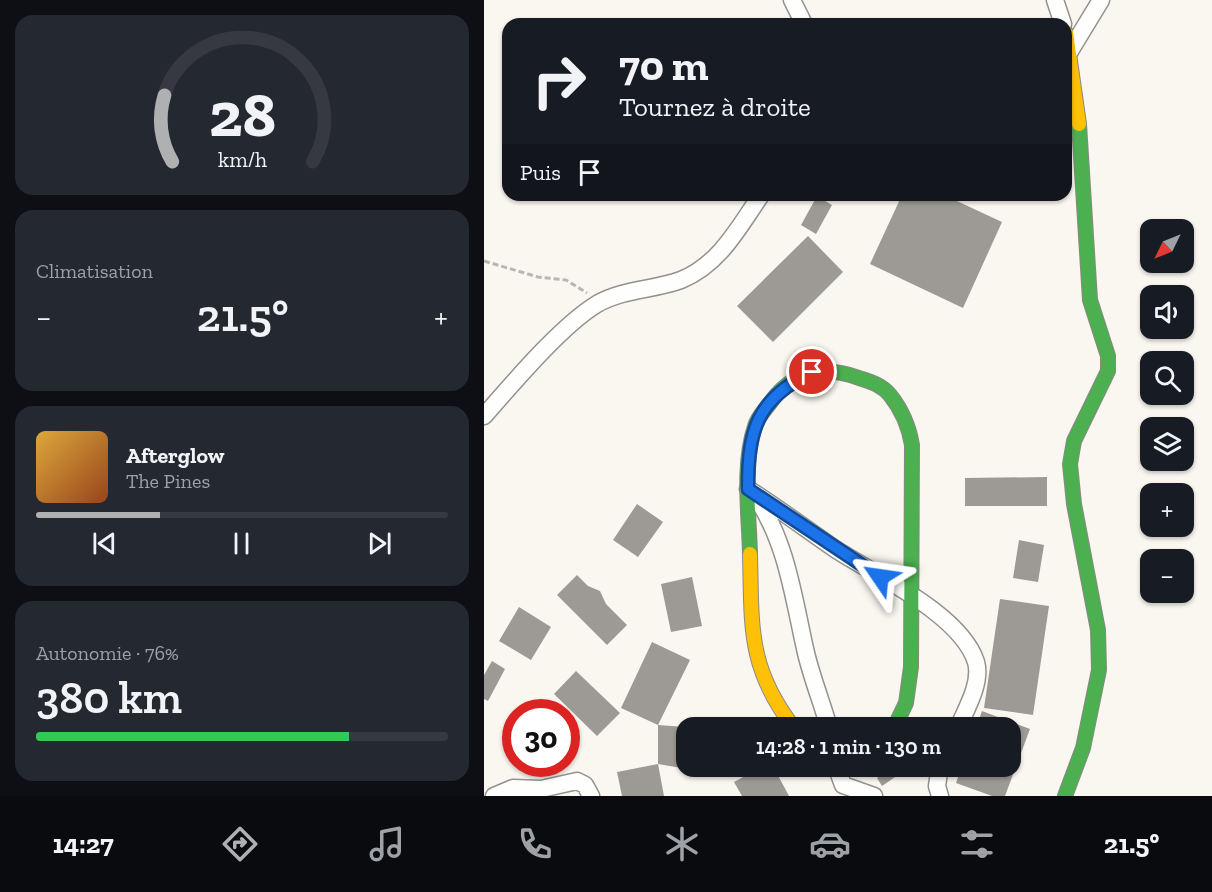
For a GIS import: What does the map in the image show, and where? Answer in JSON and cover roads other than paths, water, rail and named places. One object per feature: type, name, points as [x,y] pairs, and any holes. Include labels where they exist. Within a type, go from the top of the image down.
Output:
[{"type":"street","points":[[792,0],[801,18]]},
{"type":"street","points":[[1055,0],[1061,18]]},
{"type":"street","points":[[1072,48],[1101,0]]},
{"type":"street","points":[[1065,796],[1083,748],[1099,670],[1098,630],[1074,504],[1070,464],[1074,441],[1108,371],[1108,356],[1090,300],[1077,99],[1072,80]]},
{"type":"street","points":[[484,416],[567,328],[598,304],[626,293],[680,280],[696,272],[718,255],[757,201]]},
{"type":"street","points":[[786,717],[761,680],[752,634],[748,489],[750,448],[755,424],[777,393],[794,380],[812,372],[828,370],[877,384],[890,395],[909,427],[912,445],[909,688],[901,717]]},
{"type":"street","points":[[748,489],[849,558],[910,592],[956,632],[976,662],[974,687],[962,717]]},
{"type":"street","points":[[748,489],[765,514],[786,567],[807,655],[826,717]]},
{"type":"street","points":[[841,777],[844,785],[874,796]]},
{"type":"street","points":[[938,777],[937,786],[940,796]]},
{"type":"street","points":[[494,796],[513,788],[541,789],[577,781],[584,785],[591,796]]}]
